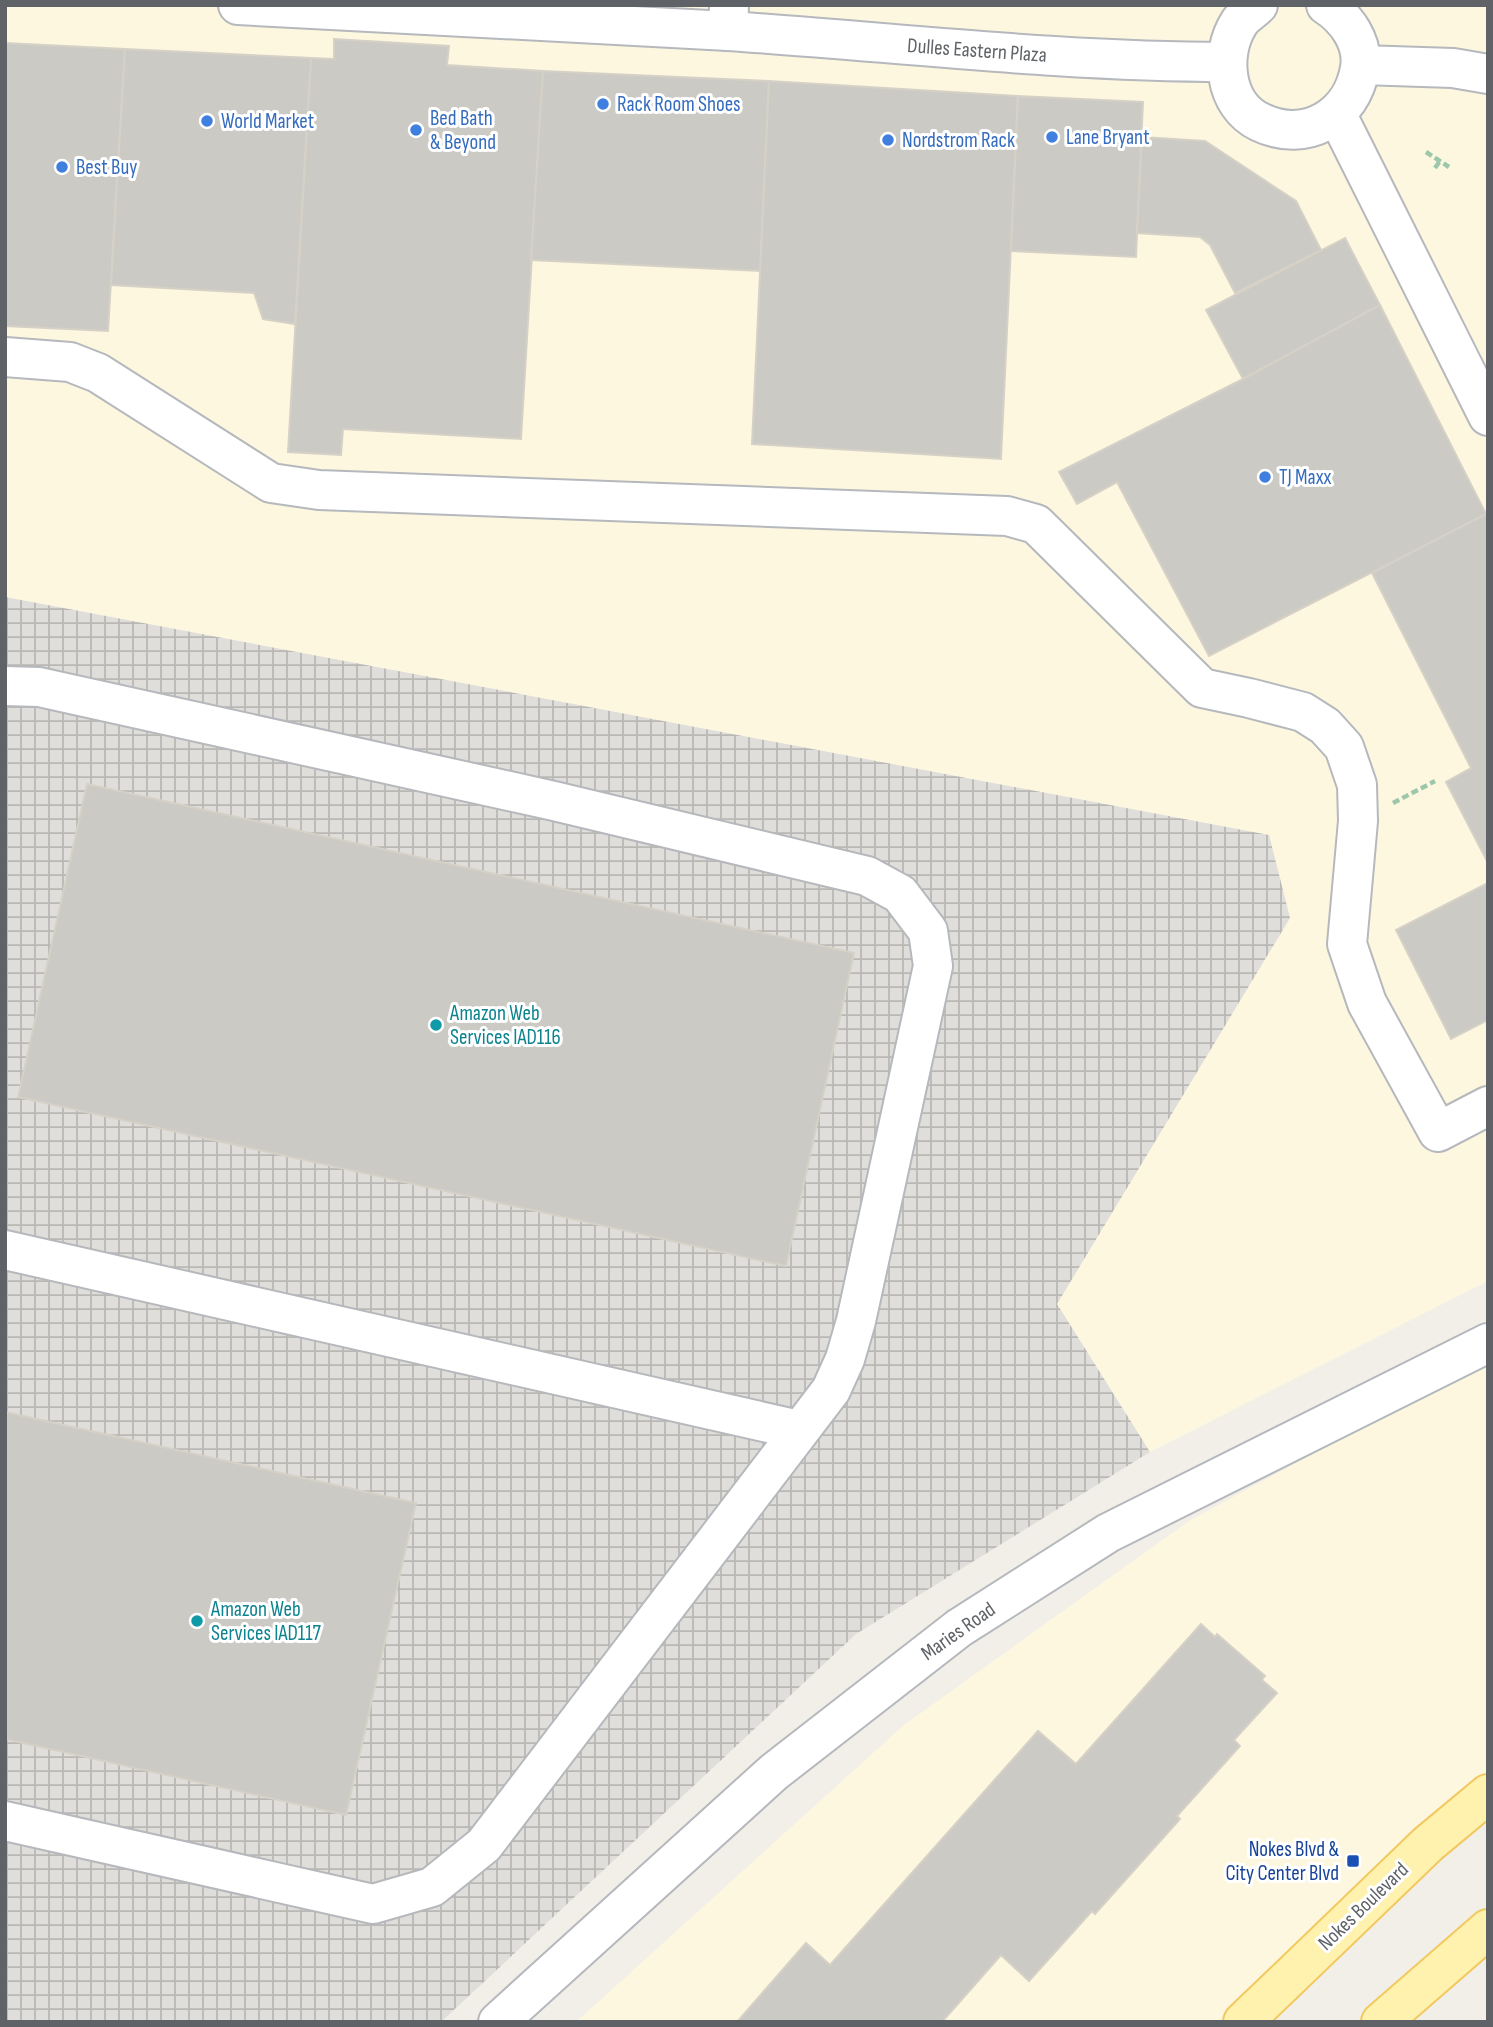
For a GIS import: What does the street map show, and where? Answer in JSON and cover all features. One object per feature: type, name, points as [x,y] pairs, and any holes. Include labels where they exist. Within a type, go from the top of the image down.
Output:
[{"type":"main road","name":"Nokes Boulevard","points":[[1243,2022],[1428,1844],[1488,1794]]},
{"type":"main road","points":[[1381,2022],[1488,1929]]},
{"type":"street","name":"Dulles Eastern Plaza","points":[[239,5],[729,18],[990,53],[1227,62]]},
{"type":"street","points":[[1258,5],[1239,22],[1228,47],[1226,75],[1238,102],[1258,121],[1284,130],[1312,128],[1337,114],[1354,92],[1361,65],[1355,37],[1339,14],[1325,5]]},
{"type":"street","points":[[1361,65],[1476,68]]},
{"type":"street","points":[[1337,114],[1488,416]]},
{"type":"street","points":[[5,357],[70,362],[97,373],[271,483],[319,490],[1007,516],[1036,524],[1202,688],[1303,712],[1325,726],[1344,747],[1357,785],[1358,825],[1347,944],[1367,1003],[1438,1132],[1488,1106]]},
{"type":"street","points":[[5,686],[39,687],[554,801],[867,876],[900,894],[928,931],[933,966],[856,1321],[845,1359],[831,1390],[484,1844],[432,1887],[373,1904],[5,1821]]},
{"type":"street","points":[[5,1250],[799,1430]]},
{"type":"street","name":"Maries Road","points":[[498,2022],[774,1772],[959,1628],[1108,1533],[1488,1343]]},
{"type":"path","points":[[1426,152],[1449,167]]},
{"type":"path","points":[[1435,168],[1440,161]]},
{"type":"shaded area","points":[[5,5],[1488,5],[1488,1281],[1150,1452],[1057,1304],[1290,918],[1269,835],[5,597]]},
{"type":"shaded area","points":[[5,597],[1269,835],[1290,918],[1057,1304],[1150,1452],[856,1634],[441,2022],[5,2022]]},
{"type":"shaded area","points":[[1488,1359],[1488,1794],[1243,2022],[576,2022],[904,1725],[1189,1521]]},
{"type":"building","points":[[334,39],[449,46],[447,65],[543,71],[521,439],[343,429],[341,455],[288,452],[311,58],[334,59]]},
{"type":"building","name":"Best Buy","points":[[5,43],[125,49],[108,331],[5,326]]},
{"type":"building","points":[[125,49],[311,58],[295,324],[263,319],[254,293],[111,285]]},
{"type":"building","points":[[543,71],[769,81],[760,271],[531,260]]},
{"type":"building","points":[[769,81],[1018,96],[1001,459],[752,444]]},
{"type":"building","points":[[1018,96],[1143,102],[1136,257],[1011,251]]},
{"type":"building","points":[[1142,137],[1205,141],[1296,201],[1321,250],[1235,293],[1210,245],[1200,237],[1137,233]]},
{"type":"building","points":[[1345,238],[1380,305],[1243,379],[1206,310]]},
{"type":"building","name":"TJ Maxx","points":[[1380,305],[1486,514],[1209,656],[1117,482],[1077,504],[1059,472],[1243,379]]},
{"type":"building","points":[[1486,514],[1488,863],[1446,782],[1471,768],[1372,573]]},
{"type":"building","name":"Amazon Web Services IAD116","points":[[87,784],[854,953],[786,1266],[18,1097]]},
{"type":"building","points":[[1488,883],[1488,1020],[1451,1039],[1396,930]]},
{"type":"building","name":"Amazon Web Services IAD117","points":[[5,1412],[416,1503],[346,1815],[5,1739]]},
{"type":"building","points":[[1201,1624],[1215,1637],[1217,1634],[1265,1676],[1262,1680],[1277,1693],[1234,1740],[1240,1746],[1177,1816],[1180,1819],[1095,1914],[1092,1911],[1029,1981],[1001,1955],[942,2022],[737,2022],[806,1943],[830,1965],[1038,1731],[1076,1764]]},
{"type":"place","name":"Rack Room Shoes","points":[[603,104]]},
{"type":"place","name":"World Market","points":[[207,121]]},
{"type":"place","name":"Bed Bath & Beyond","points":[[416,130]]},
{"type":"place","name":"Lane Bryant","points":[[1052,137]]},
{"type":"place","name":"Nordstrom Rack","points":[[888,140]]},
{"type":"place","name":"Best Buy","points":[[62,167]]},
{"type":"place","name":"TJ Maxx","points":[[1265,477]]},
{"type":"place","name":"Amazon Web Services IAD116","points":[[436,1025]]},
{"type":"place","name":"Amazon Web Services IAD117","points":[[197,1621]]},
{"type":"place","name":"Nokes Blvd & City Center Blvd","points":[[1353,1861]]}]
